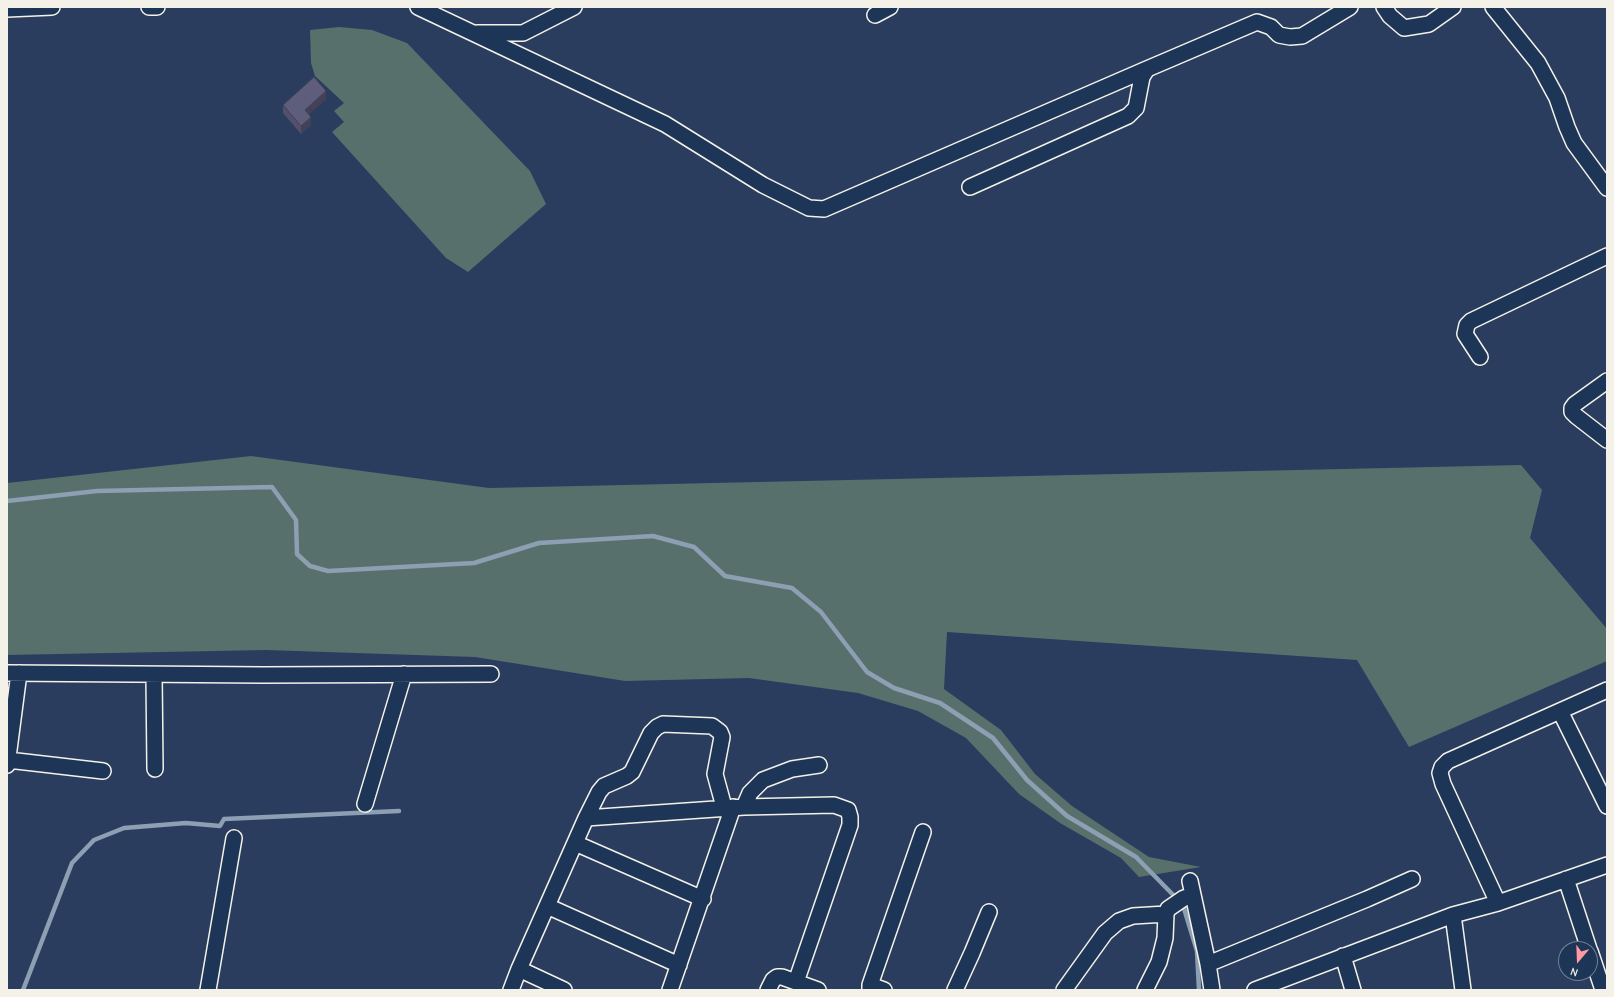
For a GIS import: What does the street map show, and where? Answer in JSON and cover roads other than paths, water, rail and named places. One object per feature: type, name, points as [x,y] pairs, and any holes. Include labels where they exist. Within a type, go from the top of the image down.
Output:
[{"type":"street","points":[[7,9],[52,7]]},
{"type":"street","points":[[149,7],[156,7]]},
{"type":"street","points":[[418,7],[665,124],[763,185],[809,208],[824,209],[1257,22],[1271,27],[1279,36],[1302,36],[1350,7]]},
{"type":"street","points":[[474,34],[522,33],[574,7]]},
{"type":"street","points":[[875,15],[890,7]]},
{"type":"street","points":[[1384,7],[1390,16],[1404,28],[1429,24],[1453,7]]},
{"type":"street","points":[[1493,7],[1538,63],[1557,98],[1574,143],[1607,188]]},
{"type":"street","points":[[970,187],[1128,116],[1136,108],[1142,77],[1147,69]]},
{"type":"street","points":[[1480,357],[1465,334],[1467,325],[1472,321],[1607,256]]},
{"type":"street","points":[[1607,381],[1575,404],[1572,408],[1572,412],[1607,440]]},
{"type":"street","points":[[103,771],[7,763],[13,673],[154,675],[491,674]]},
{"type":"street","points":[[365,804],[404,674]]},
{"type":"street","points":[[154,675],[155,769]]},
{"type":"street","points":[[1498,903],[1443,784],[1440,774],[1442,767],[1448,761],[1607,690]]},
{"type":"street","points":[[1560,711],[1607,806]]},
{"type":"street","points":[[511,990],[586,818],[599,792],[604,786],[627,776],[632,772],[652,733],[657,727],[663,724],[712,726],[717,729],[722,737],[715,766],[715,774],[717,783],[731,806]]},
{"type":"street","points":[[670,990],[703,899],[731,806],[750,793],[763,780],[792,769],[819,765]]},
{"type":"street","points":[[586,818],[731,806],[834,805],[848,810],[850,825],[796,982]]},
{"type":"street","points":[[874,988],[923,832]]},
{"type":"street","points":[[208,990],[234,838]]},
{"type":"street","points":[[575,843],[703,899]]},
{"type":"street","points":[[1257,990],[1453,915],[1498,903],[1607,865]]},
{"type":"street","points":[[1208,964],[1412,879]]},
{"type":"street","points":[[1566,879],[1587,941]]},
{"type":"street","points":[[1064,990],[1105,933],[1120,921],[1133,916],[1167,912],[1189,891],[1208,964],[1212,990]]},
{"type":"street","points":[[547,906],[679,965]]},
{"type":"street","points":[[955,990],[989,912]]},
{"type":"street","points":[[1145,990],[1159,962],[1165,938],[1167,912]]},
{"type":"street","points":[[1453,915],[1463,990]]},
{"type":"street","points":[[1343,956],[1353,990]]},
{"type":"street","points":[[519,969],[564,990]]},
{"type":"street","points":[[1598,975],[1603,990]]},
{"type":"street","points":[[768,990],[773,980],[777,977],[782,977],[818,990]]},
{"type":"waterway","points":[[7,501],[97,491],[272,487],[296,520],[297,554],[310,566],[328,571],[474,563],[539,543],[653,536],[694,547],[725,576],[792,588],[821,612],[867,672],[894,688],[940,703],[993,738],[1027,780],[1067,816],[1136,857],[1183,905],[1197,951],[1199,990]]},
{"type":"waterway","points":[[23,990],[72,863],[94,840],[124,828],[186,823],[220,826],[224,819],[399,811]]}]
